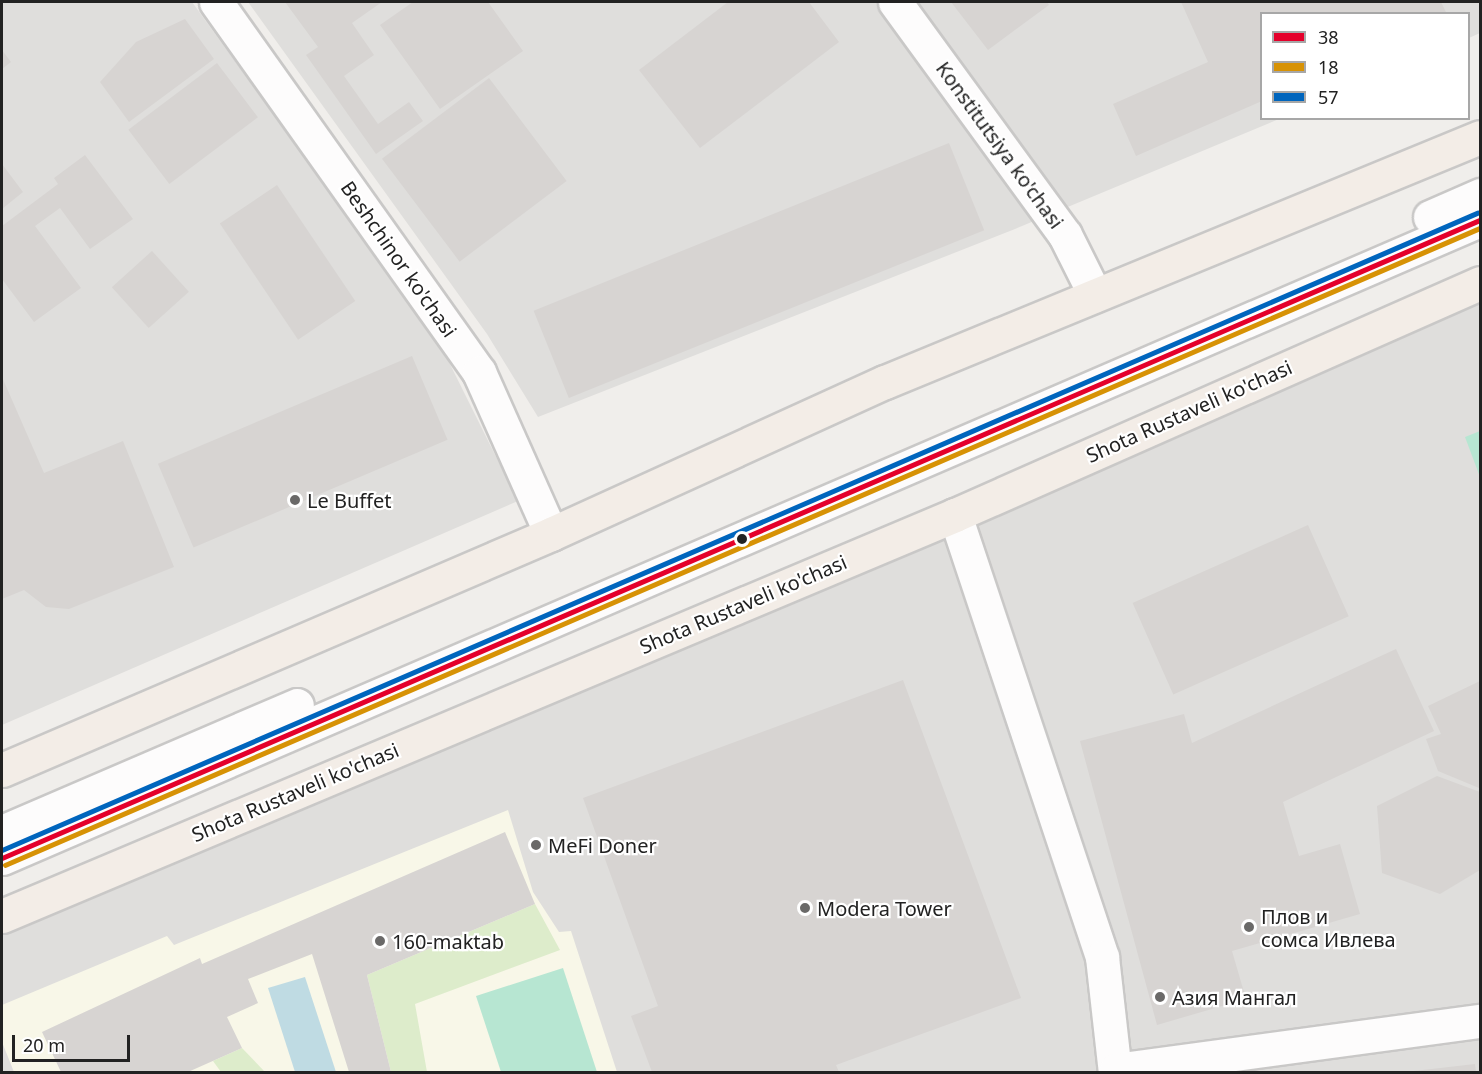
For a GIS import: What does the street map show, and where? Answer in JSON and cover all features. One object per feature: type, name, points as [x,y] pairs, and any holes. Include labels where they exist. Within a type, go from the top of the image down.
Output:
[{"type":"main road","points":[[2,770],[551,534],[838,402],[1480,137]]},
{"type":"main road","name":"Shota Rustaveli ko'chasi","points":[[2,916],[955,515],[1480,283]]},
{"type":"street","name":"Beshchinor ko'chasi","points":[[216,2],[478,372],[551,534]]},
{"type":"street","name":"Konstitutsiya ko'chasi","points":[[896,2],[1065,235],[1095,295]]},
{"type":"street","points":[[2,832],[1480,195]]},
{"type":"street","points":[[2,858],[1480,220]]},
{"type":"street","points":[[955,515],[1102,957],[1115,1071],[1480,1021]]},
{"type":"shaded area","points":[[2,2],[192,2],[440,344],[518,501],[2,725]]},
{"type":"shaded area","points":[[248,2],[1480,2],[1480,33],[1470,38],[1470,12],[1260,12],[1260,120],[1277,120],[1015,229],[538,417],[487,334]]},
{"type":"shaded area","points":[[1480,283],[1480,1072],[2,1072],[2,916]]},
{"type":"shaded area","name":"160-maktab","points":[[508,810],[533,892],[559,932],[571,931],[617,1072],[14,1072],[2,1042],[2,1005],[167,936],[174,945]]},
{"type":"green space","points":[[1480,431],[1480,477],[1465,437]]},
{"type":"green space","points":[[535,904],[560,950],[415,1004],[427,1072],[391,1072],[367,975]]},
{"type":"green space","points":[[563,968],[597,1072],[501,1072],[476,996]]},
{"type":"green space","points":[[242,1048],[265,1072],[221,1072],[213,1061]]},
{"type":"water","points":[[305,977],[336,1072],[295,1072],[268,988]]},
{"type":"building","points":[[285,2],[382,2],[352,23],[374,55],[344,76],[378,124],[409,102],[423,121],[376,154],[306,55],[318,47]]},
{"type":"building","points":[[413,2],[488,2],[523,51],[440,109],[380,25]]},
{"type":"building","points":[[728,2],[809,2],[839,42],[700,148],[639,70]]},
{"type":"building","points":[[951,2],[1047,2],[1049,5],[988,50]]},
{"type":"building","points":[[1181,2],[1441,2],[1446,12],[1260,12],[1260,102],[1136,156],[1113,104],[1208,62]]},
{"type":"building","points":[[185,19],[214,59],[129,122],[100,82],[136,42]]},
{"type":"building","points":[[2,50],[11,62],[2,69]]},
{"type":"building","points":[[217,63],[258,117],[169,184],[128,130]]},
{"type":"building","points":[[489,78],[567,181],[460,262],[382,159]]},
{"type":"building","points":[[949,143],[984,230],[569,398],[534,311]]},
{"type":"building","points":[[85,155],[133,219],[90,249],[60,208],[35,226],[81,288],[34,322],[2,279],[2,226],[58,184],[54,178]]},
{"type":"building","points":[[2,164],[23,192],[2,209]]},
{"type":"building","points":[[277,185],[355,301],[298,340],[220,224]]},
{"type":"building","points":[[152,251],[189,292],[149,328],[112,287]]},
{"type":"building","points":[[412,356],[448,440],[193,548],[158,464]]},
{"type":"building","points":[[2,377],[44,473],[123,441],[174,567],[69,609],[46,607],[24,590],[2,599]]},
{"type":"building","points":[[1308,525],[1349,616],[1173,694],[1133,603]]},
{"type":"building","points":[[1396,649],[1434,731],[1283,802],[1299,856],[1340,844],[1360,914],[1232,951],[1246,999],[1157,1025],[1080,741],[1184,714],[1192,743]]},
{"type":"building","name":"Modera Tower","points":[[903,680],[1021,998],[836,1065],[839,1072],[652,1072],[631,1016],[658,1006],[583,798]]},
{"type":"building","points":[[1480,681],[1479,788],[1438,771],[1426,739],[1441,734],[1428,706]]},
{"type":"building","points":[[1437,776],[1480,792],[1480,870],[1440,894],[1382,873],[1377,806]]},
{"type":"building","points":[[505,832],[535,904],[367,975],[391,1072],[349,1072],[312,954],[248,979],[258,1003],[227,1017],[242,1048],[188,1072],[61,1072],[42,1032],[200,958],[202,964]]},
{"type":"building","points":[[1475,1064],[1476,1072],[1414,1072],[1414,1071]]},
{"type":"transit line","name":"57","points":[[2,850],[1477,213]]},
{"type":"transit line","name":"38","points":[[2,858],[1480,220]]},
{"type":"transit line","name":"18","points":[[5,865],[1480,228]]},
{"type":"place","name":"Le Buffet","points":[[295,500]]},
{"type":"place","name":"MeFi Doner","points":[[536,845]]},
{"type":"place","name":"Modera Tower","points":[[805,908]]},
{"type":"place","name":"Плов и сомса Ивлева","points":[[1249,927]]},
{"type":"place","name":"160-maktab","points":[[380,941]]},
{"type":"place","name":"Азия Мангал","points":[[1160,997]]}]
